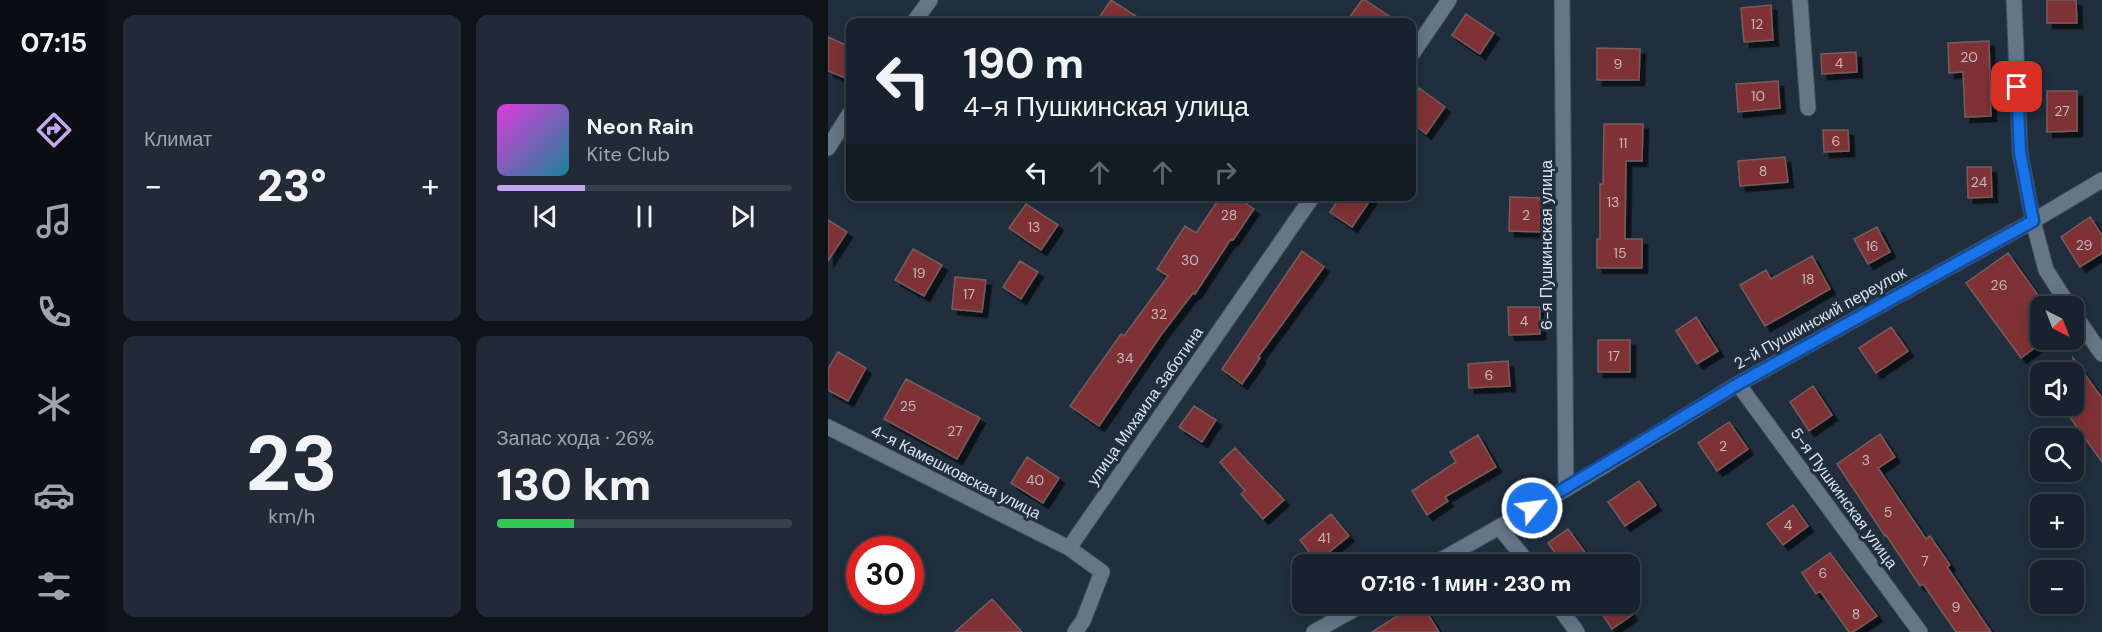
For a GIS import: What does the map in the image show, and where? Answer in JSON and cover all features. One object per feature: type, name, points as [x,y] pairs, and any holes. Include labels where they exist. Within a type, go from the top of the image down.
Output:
[{"type":"street","points":[[917,18],[930,0]]},
{"type":"street","points":[[1416,48],[1449,0]]},
{"type":"street","name":"6-я Пушкинская улица","points":[[1562,0],[1566,489]]},
{"type":"street","points":[[1800,0],[1808,108]]},
{"type":"street","points":[[2014,0],[2020,152],[2033,221],[2046,270],[2063,296]]},
{"type":"street","points":[[828,117],[846,118]]},
{"type":"street","points":[[828,148],[846,120]]},
{"type":"street","name":"2-й Пушкинский переулок","points":[[1452,554],[1566,489],[1738,384],[2033,221],[2102,180]]},
{"type":"street","name":"улица Михаила Заботина","points":[[1069,548],[1310,201]]},
{"type":"street","points":[[2084,329],[2102,354]]},
{"type":"street","name":"5-я Пушкинская улица","points":[[1738,384],[1920,632]]},
{"type":"street","name":"4-я Камешковская улица","points":[[828,427],[1069,548]]},
{"type":"street","points":[[1499,527],[1521,554]]},
{"type":"street","points":[[1069,548],[1102,572],[1083,621],[1075,632]]},
{"type":"street","points":[[1314,632],[1346,614]]},
{"type":"street","points":[[1564,614],[1577,632]]},
{"type":"building","points":[[1111,0],[1139,18],[1099,18]]},
{"type":"building","points":[[1362,0],[1365,0],[1392,18],[1349,18]]},
{"type":"building","points":[[2047,0],[2076,0],[2077,23],[2047,23]]},
{"type":"building","points":[[1771,5],[1773,40],[1744,42],[1741,8]]},
{"type":"building","points":[[1466,14],[1494,33],[1480,54],[1452,35]]},
{"type":"building","points":[[828,37],[846,45],[846,78],[828,71]]},
{"type":"building","points":[[1989,41],[1991,116],[1965,117],[1963,72],[1949,73],[1948,43]]},
{"type":"building","points":[[1597,48],[1640,49],[1639,80],[1597,80]]},
{"type":"building","points":[[1856,52],[1857,72],[1822,74],[1821,54]]},
{"type":"building","points":[[1778,81],[1780,108],[1738,112],[1736,84]]},
{"type":"building","points":[[1419,88],[1445,107],[1426,134],[1416,126],[1416,92]]},
{"type":"building","points":[[2047,91],[2077,91],[2077,131],[2047,132]]},
{"type":"building","points":[[1604,124],[1643,124],[1642,161],[1626,161],[1625,239],[1642,239],[1642,268],[1597,268],[1597,239],[1600,239],[1600,184],[1603,184]]},
{"type":"building","points":[[1823,130],[1848,130],[1849,151],[1824,152]]},
{"type":"building","points":[[1785,157],[1788,182],[1740,186],[1738,161]]},
{"type":"building","points":[[1967,167],[1991,167],[1992,197],[1968,198]]},
{"type":"building","points":[[1510,197],[1543,198],[1542,232],[1509,231]]},
{"type":"building","points":[[1218,201],[1242,201],[1254,209],[1195,294],[1193,293],[1161,335],[1099,426],[1070,406],[1121,334],[1124,336],[1168,276],[1157,269],[1185,226],[1196,233]]},
{"type":"building","points":[[1338,201],[1370,201],[1352,227],[1330,212]]},
{"type":"building","points":[[1026,204],[1058,225],[1041,250],[1009,228]]},
{"type":"building","points":[[2090,217],[2102,235],[2102,253],[2080,267],[2061,237]]},
{"type":"building","points":[[828,220],[847,232],[828,261]]},
{"type":"building","points":[[1877,227],[1890,252],[1868,264],[1854,239]]},
{"type":"building","points":[[913,249],[942,265],[924,296],[895,280]]},
{"type":"building","points":[[1302,251],[1324,267],[1258,357],[1260,358],[1242,384],[1222,369]]},
{"type":"building","points":[[2008,253],[2039,296],[2030,296],[2030,350],[2032,350],[2021,358],[1966,283]]},
{"type":"building","points":[[1812,256],[1830,289],[1765,326],[1740,285],[1766,270],[1771,279]]},
{"type":"building","points":[[1020,261],[1038,272],[1021,299],[1003,287]]},
{"type":"building","points":[[955,277],[986,280],[982,312],[952,309]]},
{"type":"building","points":[[1508,307],[1540,307],[1540,334],[1509,335]]},
{"type":"building","points":[[1696,317],[1718,351],[1697,364],[1676,331]]},
{"type":"building","points":[[1891,327],[1908,351],[1876,373],[1859,348]]},
{"type":"building","points":[[1598,340],[1630,340],[1630,372],[1598,372]]},
{"type":"building","points":[[838,352],[866,368],[848,401],[828,390],[828,369]]},
{"type":"building","points":[[1508,361],[1510,386],[1469,388],[1468,364]]},
{"type":"building","points":[[2084,373],[2102,398],[2102,462],[2084,437],[2084,428],[2078,428],[2069,416],[2084,416]]},
{"type":"building","points":[[906,379],[980,418],[957,459],[884,419]]},
{"type":"building","points":[[1813,386],[1832,415],[1809,431],[1790,402]]},
{"type":"building","points":[[1194,406],[1216,420],[1202,442],[1179,427]]},
{"type":"building","points":[[1729,422],[1748,449],[1717,471],[1698,443]]},
{"type":"building","points":[[1880,434],[1895,457],[1878,468],[1926,539],[1930,536],[1950,565],[1947,567],[1991,632],[1956,632],[1923,584],[1920,586],[1837,464]]},
{"type":"building","points":[[1478,435],[1496,467],[1445,497],[1448,501],[1427,515],[1412,491],[1456,462],[1450,452]]},
{"type":"building","points":[[1235,448],[1284,500],[1263,519],[1241,494],[1245,491],[1220,462]]},
{"type":"building","points":[[1027,457],[1059,478],[1043,503],[1011,483]]},
{"type":"building","points":[[1639,481],[1656,505],[1625,526],[1608,502]]},
{"type":"building","points":[[1793,505],[1808,526],[1783,545],[1767,524]]},
{"type":"building","points":[[1331,514],[1349,536],[1327,554],[1311,554],[1300,540]]},
{"type":"building","points":[[1568,529],[1586,554],[1556,554],[1548,543]]},
{"type":"building","points":[[1830,553],[1877,616],[1853,632],[1849,632],[1820,591],[1816,594],[1802,573]]},
{"type":"building","points":[[992,599],[1022,632],[955,632]]},
{"type":"building","points":[[1401,614],[1428,614],[1439,632],[1372,632]]},
{"type":"building","points":[[1602,614],[1631,614],[1632,615],[1612,629]]},
{"type":"route","points":[[1532,508],[1738,384],[2033,221],[2020,152],[2017,87]]}]
